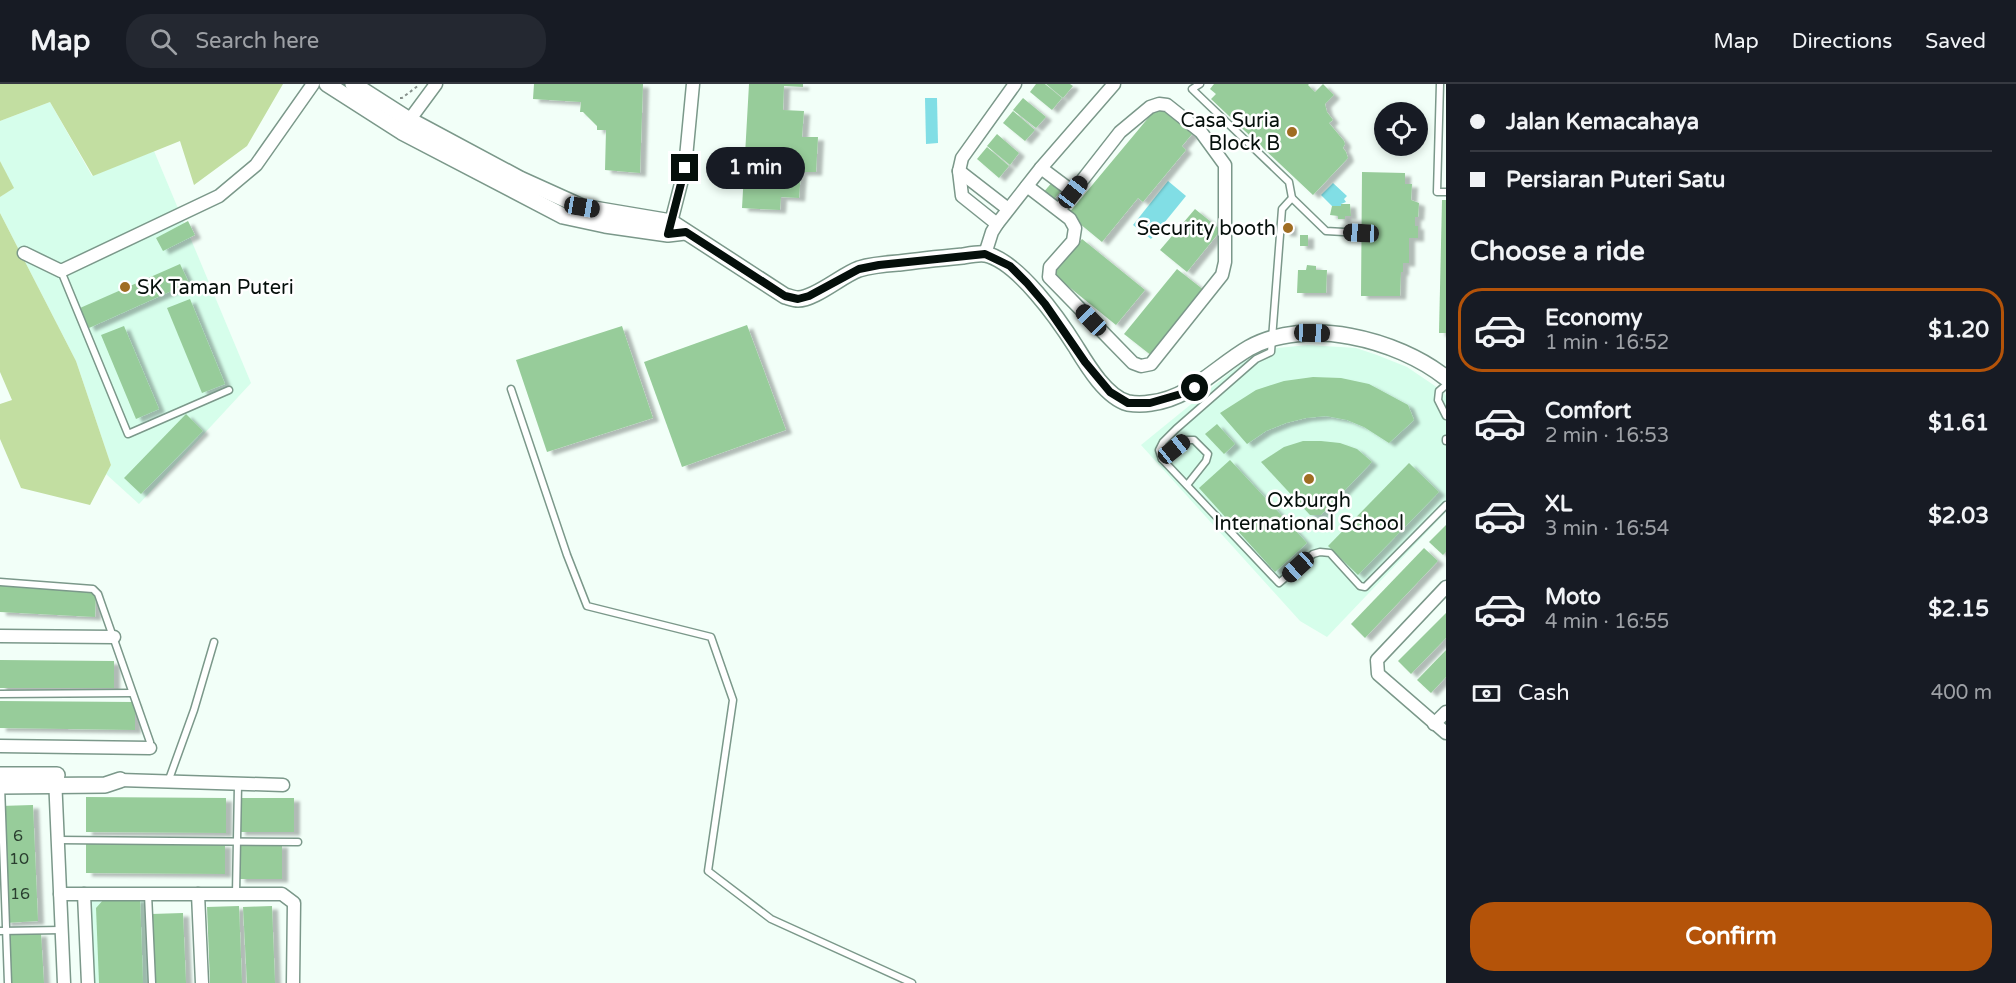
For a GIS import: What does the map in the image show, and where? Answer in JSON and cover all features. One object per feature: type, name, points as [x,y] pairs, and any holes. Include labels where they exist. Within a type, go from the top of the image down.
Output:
[{"type":"street","points":[[24,253],[61,271],[219,196],[256,165],[313,84]]},
{"type":"street","points":[[327,84],[405,126],[582,207],[686,232],[785,296],[798,299],[809,296],[859,269],[985,254],[1010,266],[1027,283],[1045,304],[1100,381],[1110,392],[1128,403],[1150,403],[1181,394],[1195,388],[1249,348],[1273,337],[1312,333],[1368,340],[1414,358],[1446,378]]},
{"type":"street","points":[[353,84],[405,126]]},
{"type":"street","points":[[405,126],[436,84]]},
{"type":"street","points":[[669,228],[685,168],[693,84]]},
{"type":"street","points":[[997,224],[962,195],[959,165],[966,151],[1015,84]]},
{"type":"street","points":[[985,254],[992,232],[1008,209],[1114,84]]},
{"type":"street","points":[[1027,186],[1070,219],[1075,228],[1073,242],[1050,267],[1049,277],[1133,363],[1141,366],[1151,364],[1222,275],[1225,262],[1225,165],[1201,132],[1167,105],[1159,104],[1150,107],[1120,132],[1059,210]]},
{"type":"street","points":[[1041,168],[1073,192]]},
{"type":"street","points":[[959,171],[1008,209]]},
{"type":"street","points":[[1446,587],[1377,660],[1378,674],[1446,733]]},
{"type":"street","points":[[0,636],[114,637]]},
{"type":"street","points":[[1434,724],[1446,711]]},
{"type":"street","points":[[0,746],[150,748]]},
{"type":"street","points":[[0,782],[106,776],[120,780],[283,785]]},
{"type":"street","points":[[55,780],[64,983]]},
{"type":"street","points":[[60,894],[282,894],[294,903],[293,983]]},
{"type":"street","points":[[84,894],[88,983]]},
{"type":"street","points":[[198,894],[202,983]]},
{"type":"lane","points":[[1200,84],[1192,89],[1289,182],[1292,198],[1326,231],[1361,233]]},
{"type":"lane","points":[[1440,84],[1437,192],[1446,192]]},
{"type":"lane","points":[[1292,198],[1282,209],[1271,352],[1256,359],[1176,429],[1163,442],[1159,450],[1162,459],[1279,583],[1313,554],[1320,552],[1330,553],[1360,586],[1365,587],[1446,505]]},
{"type":"lane","points":[[61,271],[128,434],[229,390]]},
{"type":"lane","points":[[1446,385],[1439,390],[1438,400],[1446,416]]},
{"type":"lane","points":[[511,389],[586,606],[711,637],[733,700],[708,871],[771,919],[912,983]]},
{"type":"lane","points":[[1176,429],[1186,440]]},
{"type":"lane","points":[[1162,459],[1186,440],[1194,440],[1208,454],[1206,461],[1187,485]]},
{"type":"lane","points":[[0,582],[93,589],[98,594],[150,742],[150,748]]},
{"type":"lane","points":[[167,782],[194,710],[214,642]]},
{"type":"lane","points":[[0,694],[132,693]]},
{"type":"lane","points":[[0,782],[3,931],[8,983]]},
{"type":"lane","points":[[236,894],[238,784]]},
{"type":"lane","points":[[58,840],[298,842]]},
{"type":"lane","points":[[148,894],[152,983]]},
{"type":"lane","points":[[3,931],[62,930]]},
{"type":"path","points":[[393,94],[402,99],[420,84]]},
{"type":"shaded area","name":"SK Taman Puteri","points":[[50,102],[92,176],[154,151],[251,383],[139,504],[106,474],[111,465],[76,361],[0,213],[0,197],[13,188],[0,161],[0,121]]},
{"type":"shaded area","name":"Oxburgh International School","points":[[1308,345],[1356,348],[1377,355],[1407,367],[1444,392],[1446,396],[1446,512],[1327,637],[1300,621],[1141,445],[1254,353],[1267,349]]},
{"type":"shaded area","points":[[89,898],[144,899],[148,983],[92,983]]},
{"type":"green space","points":[[0,84],[283,84],[247,146],[194,185],[180,141],[93,176],[50,102],[0,121]]},
{"type":"green space","points":[[0,161],[14,188],[0,197]]},
{"type":"green space","points":[[0,213],[76,361],[111,465],[90,505],[21,488],[0,439],[0,404],[12,400],[0,372]]},
{"type":"water","points":[[925,98],[937,98],[938,143],[926,144]]},
{"type":"water","points":[[1168,181],[1186,196],[1151,239],[1133,225]]},
{"type":"water","points":[[1333,183],[1347,196],[1344,199],[1346,202],[1341,206],[1332,206],[1321,195]]},
{"type":"building","points":[[534,84],[643,84],[640,173],[605,170],[606,130],[597,130],[597,126],[583,112],[580,112],[581,102],[533,99]]},
{"type":"building","points":[[749,84],[803,84],[803,87],[784,86],[783,110],[804,111],[802,137],[818,137],[816,172],[801,172],[799,198],[781,197],[780,210],[742,208]]},
{"type":"building","points":[[1036,84],[1045,84],[1062,98],[1052,110],[1030,92]]},
{"type":"building","points":[[1046,84],[1070,84],[1073,86],[1063,98]]},
{"type":"building","name":"Casa Suria Block B","points":[[1214,84],[1309,84],[1315,92],[1323,84],[1334,95],[1325,104],[1333,120],[1329,123],[1344,141],[1343,148],[1348,158],[1313,195],[1211,99],[1216,94],[1210,89]]},
{"type":"building","points":[[1023,98],[1046,117],[1036,128],[1013,110]]},
{"type":"building","points":[[1159,105],[1193,133],[1182,146],[1186,150],[1143,202],[1138,198],[1102,242],[1068,214]]},
{"type":"building","points":[[1013,111],[1035,130],[1025,141],[1003,123]]},
{"type":"building","points":[[997,134],[1019,153],[1010,165],[987,146]]},
{"type":"building","points":[[987,147],[1009,166],[999,178],[977,159]]},
{"type":"building","points":[[1362,172],[1405,173],[1405,184],[1412,184],[1411,200],[1419,203],[1418,217],[1415,217],[1418,238],[1409,238],[1409,263],[1403,263],[1400,296],[1361,296]]},
{"type":"building","points":[[1059,174],[1068,182],[1047,208],[1037,200]]},
{"type":"building","points":[[1442,200],[1446,200],[1446,333],[1439,333]]},
{"type":"building","points":[[1341,204],[1350,204],[1351,216],[1338,219],[1338,216],[1330,215],[1332,206],[1341,206]]},
{"type":"building","points":[[1195,209],[1221,230],[1187,272],[1160,250]]},
{"type":"building","points":[[188,221],[195,235],[163,251],[156,238]]},
{"type":"building","name":"Security booth","points":[[1284,223],[1291,223],[1291,233],[1284,233]]},
{"type":"building","points":[[1300,235],[1308,235],[1308,246],[1300,246]]},
{"type":"building","points":[[1082,239],[1145,290],[1116,325],[1053,274]]},
{"type":"building","points":[[180,264],[189,283],[89,328],[80,308]]},
{"type":"building","points":[[1307,265],[1316,266],[1316,270],[1327,270],[1326,293],[1297,293],[1298,270],[1306,270]]},
{"type":"building","points":[[1177,269],[1205,291],[1152,356],[1124,334]]},
{"type":"building","points":[[190,299],[225,384],[202,393],[167,308]]},
{"type":"building","points":[[747,325],[786,430],[682,467],[644,362]]},
{"type":"building","points":[[124,326],[159,409],[136,419],[101,335]]},
{"type":"building","points":[[622,326],[653,418],[547,452],[516,360]]},
{"type":"building","points":[[1313,377],[1341,378],[1369,384],[1408,405],[1414,420],[1389,443],[1364,427],[1347,420],[1326,416],[1286,423],[1266,431],[1247,444],[1220,413],[1256,390],[1284,381]]},
{"type":"building","points":[[186,414],[203,431],[141,494],[124,478]]},
{"type":"building","points":[[1217,424],[1235,444],[1224,454],[1205,434]]},
{"type":"building","points":[[1303,441],[1340,443],[1357,449],[1372,462],[1321,515],[1310,515],[1261,462],[1284,447]]},
{"type":"building","points":[[1230,460],[1307,543],[1275,572],[1199,488]]},
{"type":"building","points":[[1409,463],[1439,492],[1358,575],[1328,546]]},
{"type":"building","points":[[1446,525],[1446,552],[1443,555],[1429,542]]},
{"type":"building","points":[[1424,548],[1438,561],[1365,638],[1351,624]]},
{"type":"building","points":[[0,585],[96,590],[95,617],[0,612]]},
{"type":"building","points":[[1446,613],[1446,638],[1411,674],[1398,661]]},
{"type":"building","points":[[1446,650],[1446,677],[1431,693],[1417,680]]},
{"type":"building","points":[[0,660],[114,661],[114,688],[0,688]]},
{"type":"building","points":[[0,701],[135,702],[135,730],[0,728]]},
{"type":"building","points":[[86,797],[226,798],[226,833],[86,832]]},
{"type":"building","points":[[239,798],[294,798],[294,832],[239,832]]},
{"type":"building","points":[[33,805],[38,921],[5,923],[0,806]]},
{"type":"building","points":[[86,842],[225,844],[225,874],[86,873]]},
{"type":"building","points":[[282,844],[282,879],[239,879],[238,845]]},
{"type":"building","points":[[140,898],[143,983],[99,983],[96,908],[104,899]]},
{"type":"building","points":[[239,906],[242,983],[210,983],[207,907]]},
{"type":"building","points":[[272,906],[275,983],[247,983],[243,907]]},
{"type":"building","points":[[183,913],[186,983],[154,983],[151,914]]},
{"type":"building","points":[[41,933],[44,983],[8,983],[6,935]]},
{"type":"place","name":"Casa Suria Block B","points":[[1292,132]]},
{"type":"place","name":"Security booth","points":[[1288,228]]},
{"type":"place","name":"SK Taman Puteri","points":[[125,287]]},
{"type":"place","name":"Oxburgh International School","points":[[1309,479]]},
{"type":"route","points":[[685,168],[668,234],[686,232],[785,296],[798,299],[809,296],[859,269],[985,254],[1010,266],[1027,283],[1110,392],[1128,403],[1150,403],[1195,388]]}]
